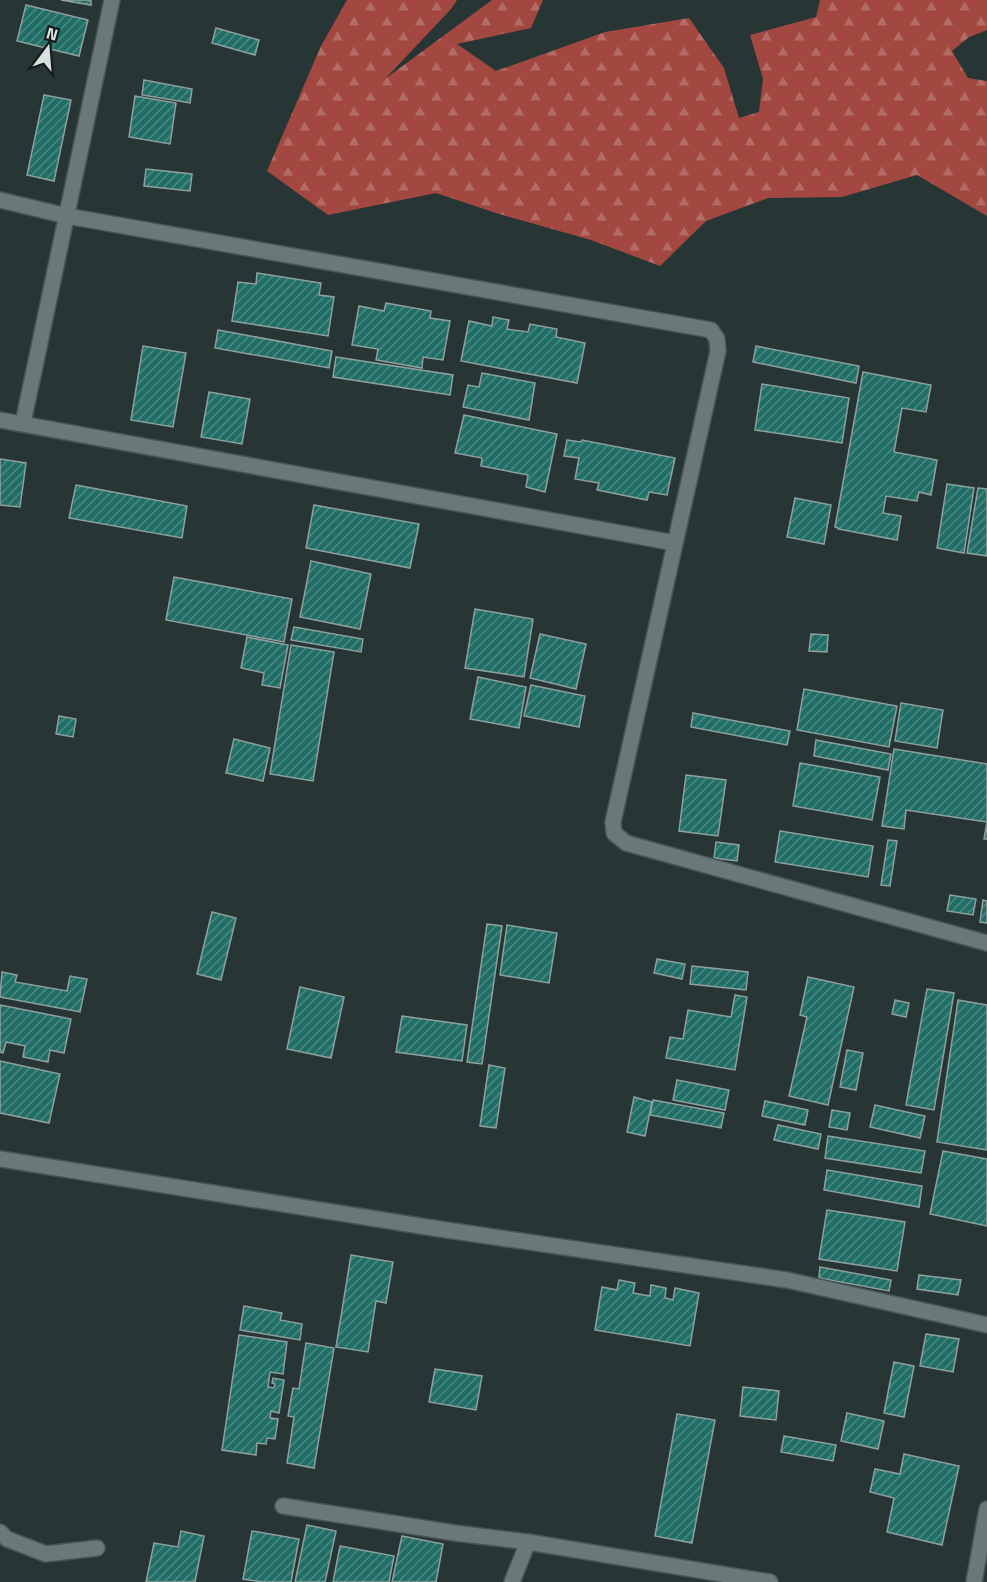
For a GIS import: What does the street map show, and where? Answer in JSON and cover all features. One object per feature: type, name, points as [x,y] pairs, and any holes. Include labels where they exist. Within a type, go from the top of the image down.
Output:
[{"type":"street","points":[[23,423],[112,0]]},
{"type":"street","points":[[0,200],[68,216],[711,330],[717,339],[718,351],[613,822],[614,833],[626,843],[987,943]]},
{"type":"street","points":[[0,420],[675,543]]},
{"type":"street","points":[[2,1162],[787,1280],[987,1324]]},
{"type":"street","points":[[283,1506],[528,1542],[770,1582]]},
{"type":"street","points":[[974,1582],[987,1509]]},
{"type":"street","points":[[0,1532],[6,1539],[46,1554],[98,1548]]},
{"type":"street","points":[[512,1582],[528,1542]]},
{"type":"green space","points":[[347,0],[457,0],[385,79],[492,0],[543,0],[531,28],[457,44],[496,71],[605,32],[689,18],[724,68],[739,118],[759,112],[763,79],[750,35],[816,17],[820,0],[987,0],[987,30],[969,37],[952,51],[968,78],[987,81],[987,216],[917,175],[842,197],[768,198],[706,221],[660,266],[591,240],[499,214],[436,193],[328,215],[267,171],[321,46]]},
{"type":"building","points":[[61,0],[91,0],[91,5]]},
{"type":"building","points":[[26,5],[88,20],[79,56],[17,41]]},
{"type":"building","points":[[216,28],[259,40],[255,55],[212,43]]},
{"type":"building","points":[[144,80],[192,89],[190,103],[142,95]]},
{"type":"building","points":[[44,95],[71,100],[54,181],[27,175]]},
{"type":"building","points":[[135,96],[176,103],[170,144],[129,137]]},
{"type":"building","points":[[146,169],[192,174],[190,191],[144,186]]},
{"type":"building","points":[[257,273],[321,283],[319,295],[334,297],[328,336],[232,321],[238,282],[256,284]]},
{"type":"building","points":[[386,303],[431,311],[430,318],[450,321],[443,360],[423,357],[422,368],[376,360],[378,349],[352,345],[359,306],[384,311]]},
{"type":"building","points":[[493,317],[509,320],[507,329],[528,332],[530,324],[557,329],[556,337],[585,343],[577,383],[461,361],[469,321],[492,326]]},
{"type":"building","points":[[218,330],[332,351],[329,368],[215,348]]},
{"type":"building","points":[[143,346],[186,353],[173,427],[131,420]]},
{"type":"building","points":[[756,346],[859,366],[856,383],[753,362]]},
{"type":"building","points":[[336,357],[453,375],[450,395],[333,377]]},
{"type":"building","points":[[863,372],[931,385],[926,412],[902,408],[894,452],[937,460],[931,495],[919,492],[917,501],[886,496],[883,513],[901,516],[897,540],[835,527]]},
{"type":"building","points":[[482,373],[535,383],[529,420],[463,407],[468,385],[479,387]]},
{"type":"building","points":[[762,384],[849,398],[842,443],[755,430]]},
{"type":"building","points":[[209,392],[250,399],[242,444],[201,437]]},
{"type":"building","points":[[464,415],[557,434],[545,492],[526,487],[528,475],[481,466],[482,458],[455,453]]},
{"type":"building","points":[[567,440],[581,442],[582,440],[675,458],[667,495],[649,492],[647,500],[597,490],[599,483],[575,479],[579,458],[564,456]]},
{"type":"building","points":[[0,459],[26,463],[20,507],[0,505]]},
{"type":"building","points":[[947,484],[974,488],[964,553],[937,548]]},
{"type":"building","points":[[76,485],[187,506],[182,538],[69,518]]},
{"type":"building","points":[[978,488],[987,489],[987,556],[967,553]]},
{"type":"building","points":[[795,498],[831,505],[824,544],[787,537]]},
{"type":"building","points":[[314,505],[419,524],[410,568],[306,548]]},
{"type":"building","points":[[311,561],[371,574],[360,629],[300,617]]},
{"type":"building","points":[[174,577],[292,599],[284,642],[166,620]]},
{"type":"building","points":[[475,609],[533,619],[524,677],[465,668]]},
{"type":"building","points":[[294,627],[363,639],[361,652],[291,640]]},
{"type":"building","points":[[540,634],[586,644],[576,689],[530,678]]},
{"type":"building","points":[[811,634],[828,635],[827,652],[809,651]]},
{"type":"building","points":[[247,637],[288,645],[280,688],[262,685],[264,673],[241,668]]},
{"type":"building","points":[[291,645],[334,652],[313,781],[270,774]]},
{"type":"building","points":[[478,677],[526,687],[519,728],[470,719]]},
{"type":"building","points":[[531,685],[585,696],[579,727],[524,716]]},
{"type":"building","points":[[804,689],[897,706],[889,747],[797,730]]},
{"type":"building","points":[[901,703],[943,710],[937,748],[895,741]]},
{"type":"building","points":[[693,713],[790,731],[787,745],[691,727]]},
{"type":"building","points":[[59,716],[76,719],[73,737],[56,734]]},
{"type":"building","points":[[234,739],[270,748],[263,781],[226,773]]},
{"type":"building","points":[[816,740],[891,754],[888,770],[814,756]]},
{"type":"building","points":[[894,749],[987,764],[987,822],[906,810],[904,829],[882,826]]},
{"type":"building","points":[[800,763],[880,777],[872,820],[793,806]]},
{"type":"building","points":[[686,775],[726,780],[718,836],[679,831]]},
{"type":"building","points":[[987,822],[987,839],[984,839]]},
{"type":"building","points":[[780,831],[873,846],[868,877],[775,862]]},
{"type":"building","points":[[888,840],[897,841],[890,886],[881,885]]},
{"type":"building","points":[[716,842],[739,845],[737,861],[714,858]]},
{"type":"building","points":[[950,895],[976,899],[973,915],[947,911]]},
{"type":"building","points":[[983,900],[987,901],[987,923],[980,922]]},
{"type":"building","points":[[212,912],[236,918],[221,980],[197,974]]},
{"type":"building","points":[[487,924],[502,926],[482,1064],[467,1062]]},
{"type":"building","points":[[507,925],[557,933],[549,983],[500,975]]},
{"type":"building","points":[[657,959],[685,964],[682,979],[654,973]]},
{"type":"building","points":[[692,966],[748,972],[746,990],[690,984]]},
{"type":"building","points":[[2,972],[17,975],[15,982],[67,991],[70,976],[87,979],[80,1012],[0,997]]},
{"type":"building","points":[[808,977],[854,987],[828,1105],[789,1096],[807,1017],[800,1015]]},
{"type":"building","points":[[300,987],[344,997],[331,1058],[287,1049]]},
{"type":"building","points":[[927,989],[954,993],[934,1110],[906,1105]]},
{"type":"building","points":[[735,995],[747,997],[735,1070],[666,1058],[670,1037],[683,1039],[688,1010],[731,1017]]},
{"type":"building","points":[[895,1000],[909,1003],[906,1017],[892,1014]]},
{"type":"building","points":[[958,1000],[987,1005],[987,1150],[937,1142]]},
{"type":"building","points":[[0,1005],[71,1019],[64,1053],[50,1050],[48,1062],[23,1057],[25,1046],[6,1042],[3,1053],[0,1052]]},
{"type":"building","points":[[402,1016],[467,1025],[462,1061],[396,1052]]},
{"type":"building","points":[[847,1050],[863,1053],[856,1090],[840,1087]]},
{"type":"building","points":[[0,1061],[60,1074],[49,1123],[0,1113]]},
{"type":"building","points":[[489,1065],[505,1068],[496,1128],[480,1126]]},
{"type":"building","points":[[677,1080],[729,1090],[725,1110],[673,1100]]},
{"type":"building","points":[[634,1097],[652,1102],[645,1136],[627,1132]]},
{"type":"building","points":[[653,1100],[724,1113],[721,1128],[650,1115]]},
{"type":"building","points":[[765,1101],[808,1110],[805,1125],[762,1116]]},
{"type":"building","points":[[875,1105],[925,1116],[920,1138],[870,1127]]},
{"type":"building","points":[[832,1110],[850,1113],[847,1130],[829,1127]]},
{"type":"building","points":[[778,1125],[821,1134],[818,1149],[774,1140]]},
{"type":"building","points":[[828,1136],[925,1151],[921,1173],[825,1158]]},
{"type":"building","points":[[943,1151],[987,1159],[987,1226],[930,1214]]},
{"type":"building","points":[[827,1170],[922,1186],[919,1207],[824,1190]]},
{"type":"building","points":[[827,1210],[905,1222],[897,1271],[819,1259]]},
{"type":"building","points":[[351,1255],[393,1262],[386,1303],[376,1301],[368,1352],[336,1347]]},
{"type":"building","points":[[820,1267],[891,1280],[889,1291],[819,1278]]},
{"type":"building","points":[[919,1275],[961,1280],[958,1295],[917,1289]]},
{"type":"building","points":[[619,1280],[635,1283],[633,1293],[650,1296],[651,1285],[666,1288],[665,1298],[673,1300],[675,1288],[699,1293],[690,1346],[595,1330],[602,1287],[617,1290]]},
{"type":"building","points":[[244,1306],[282,1313],[280,1320],[302,1324],[300,1340],[240,1330]]},
{"type":"building","points":[[926,1334],[959,1339],[953,1372],[920,1366]]},
{"type":"building","points":[[239,1335],[287,1342],[283,1374],[270,1372],[268,1387],[274,1388],[273,1378],[284,1380],[279,1413],[271,1411],[270,1418],[278,1419],[275,1439],[267,1438],[266,1444],[257,1443],[256,1455],[222,1450]]},
{"type":"building","points":[[306,1343],[334,1348],[314,1468],[287,1463],[294,1417],[288,1416],[293,1388],[299,1389]]},
{"type":"building","points":[[894,1362],[914,1366],[904,1417],[884,1413]]},
{"type":"building","points":[[435,1369],[482,1376],[476,1410],[429,1402]]},
{"type":"building","points":[[743,1387],[779,1391],[776,1420],[740,1416]]},
{"type":"building","points":[[847,1413],[884,1421],[878,1449],[841,1441]]},
{"type":"building","points":[[677,1414],[715,1420],[692,1543],[655,1536]]},
{"type":"building","points":[[784,1436],[836,1445],[833,1461],[781,1452]]},
{"type":"building","points":[[904,1454],[959,1466],[942,1545],[887,1532],[894,1498],[870,1492],[875,1469],[900,1474]]},
{"type":"building","points":[[307,1525],[336,1531],[325,1582],[295,1582]]},
{"type":"building","points":[[181,1531],[204,1536],[195,1582],[146,1582],[154,1543],[178,1547]]},
{"type":"building","points":[[252,1531],[299,1539],[291,1582],[243,1579]]},
{"type":"building","points":[[402,1536],[443,1544],[436,1582],[392,1582]]},
{"type":"building","points":[[340,1546],[394,1556],[389,1582],[333,1582]]}]
